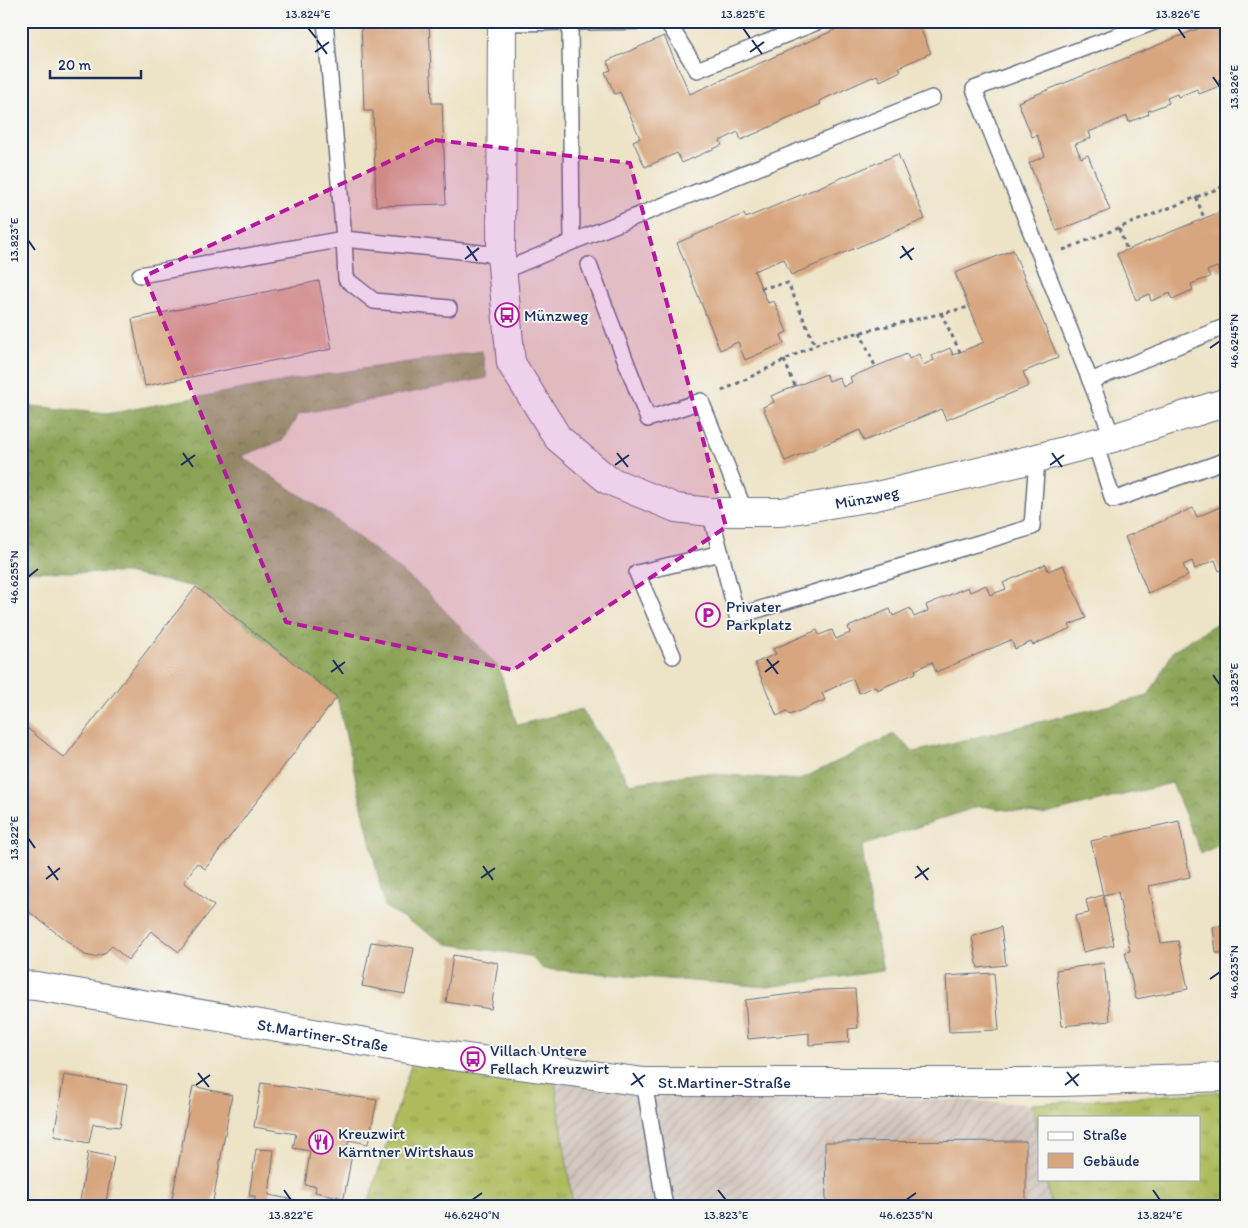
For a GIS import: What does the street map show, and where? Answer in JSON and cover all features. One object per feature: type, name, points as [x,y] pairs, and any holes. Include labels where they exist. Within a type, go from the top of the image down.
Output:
[{"type":"street","name":"Münzweg","points":[[502,22],[502,263],[511,363],[558,438],[608,480],[676,508],[710,512],[781,512],[872,497],[1037,458],[1104,440],[1227,402]]},
{"type":"street","name":"St.Martiner-Straße","points":[[21,985],[431,1053],[644,1082],[1060,1082],[1227,1077]]},
{"type":"lane","points":[[325,21],[346,279],[374,301],[449,308]]},
{"type":"lane","points":[[502,22],[652,21]]},
{"type":"lane","points":[[666,21],[697,70],[820,21]]},
{"type":"lane","points":[[1157,21],[974,89],[1090,381],[1104,440],[1113,500],[1227,460]]},
{"type":"lane","points":[[570,22],[572,242]]},
{"type":"lane","points":[[140,274],[344,239],[502,263],[572,242],[932,98]]},
{"type":"lane","points":[[589,265],[648,419],[701,401],[745,512]]},
{"type":"lane","points":[[1090,381],[1227,326]]},
{"type":"lane","points":[[710,512],[737,616],[1032,527],[1037,458]]},
{"type":"lane","points":[[673,656],[637,573],[721,553]]},
{"type":"lane","points":[[644,1082],[665,1207]]},
{"type":"path","points":[[1041,258],[1119,229],[1227,185]]},
{"type":"path","points":[[1196,197],[1204,218]]},
{"type":"path","points":[[1119,229],[1127,250]]},
{"type":"path","points":[[762,288],[788,284],[815,345]]},
{"type":"path","points":[[701,401],[823,341],[969,306]]},
{"type":"path","points":[[941,313],[960,352]]},
{"type":"path","points":[[860,332],[875,366]]},
{"type":"path","points":[[784,360],[795,386]]},
{"type":"highlighted area","points":[[435,140],[630,163],[726,527],[513,670],[286,622],[145,276]]},
{"type":"shaded area","points":[[555,1081],[1032,1104],[1038,1138],[1038,1180],[1046,1180],[1051,1207],[573,1207]]},
{"type":"green space","points":[[482,351],[487,378],[299,414],[282,441],[241,456],[330,515],[425,590],[499,668],[517,725],[582,709],[630,784],[698,773],[799,780],[894,734],[914,752],[1148,696],[1174,650],[1227,618],[1227,842],[1201,853],[1172,783],[1042,815],[979,806],[862,846],[868,894],[883,971],[768,987],[543,969],[530,956],[447,944],[385,907],[337,697],[196,587],[126,573],[21,571],[21,400],[24,405],[107,414],[302,378]]},
{"type":"green space","points":[[413,1058],[555,1081],[573,1207],[367,1207]]},
{"type":"green space","points":[[1227,1091],[1227,1207],[1051,1207],[1046,1180],[1200,1180],[1200,1116],[1038,1116],[1038,1138],[1032,1104]]},
{"type":"building","points":[[361,21],[429,21],[432,103],[442,103],[446,204],[376,206],[373,111],[364,111]]},
{"type":"building","points":[[855,21],[917,21],[931,53],[899,67],[901,71],[880,81],[877,75],[819,101],[821,104],[741,140],[738,132],[720,141],[722,145],[682,163],[677,153],[645,167],[633,141],[640,138],[620,92],[615,94],[605,72],[611,70],[607,61],[664,36],[690,94]]},
{"type":"building","points":[[1217,21],[1225,21],[1227,26],[1227,77],[1218,80],[1220,86],[1199,94],[1197,89],[1178,97],[1177,94],[1167,98],[1169,103],[1148,111],[1149,114],[1129,122],[1127,116],[1089,132],[1091,138],[1075,144],[1081,158],[1088,155],[1110,210],[1057,231],[1029,163],[1045,156],[1037,135],[1032,137],[1018,102]]},
{"type":"building","points":[[898,154],[925,219],[791,275],[784,259],[754,271],[768,303],[774,301],[787,332],[781,335],[784,343],[745,360],[738,342],[720,350],[677,243],[744,214],[746,218]]},
{"type":"building","points":[[1227,209],[1227,269],[1219,272],[1217,267],[1207,271],[1210,277],[1191,284],[1193,290],[1172,299],[1170,293],[1151,301],[1149,294],[1136,300],[1117,254]]},
{"type":"building","points":[[1013,250],[1058,358],[1023,372],[1029,386],[946,420],[941,409],[864,441],[860,430],[785,461],[763,407],[774,402],[771,396],[826,374],[829,381],[839,377],[843,387],[852,382],[850,377],[907,354],[909,359],[919,354],[923,365],[934,360],[932,356],[950,348],[953,355],[984,342],[955,273]]},
{"type":"building","points":[[319,281],[332,349],[145,386],[132,319]]},
{"type":"building","points":[[1227,504],[1227,568],[1219,571],[1215,560],[1195,569],[1192,561],[1183,565],[1188,576],[1148,593],[1125,537],[1193,508],[1197,517]]},
{"type":"building","points":[[1046,564],[1048,571],[1063,565],[1086,618],[1069,625],[1071,628],[1033,645],[1031,642],[1015,649],[1011,640],[936,672],[932,662],[915,670],[916,673],[877,690],[875,686],[859,693],[853,679],[822,693],[825,700],[790,715],[787,711],[777,716],[755,663],[776,654],[773,649],[817,630],[819,635],[832,630],[836,639],[850,633],[848,627],[890,609],[893,616],[910,608],[914,617],[928,611],[926,605],[968,587],[970,592],[986,585],[990,595],[1006,589],[1003,583]]},
{"type":"building","points":[[196,587],[337,697],[205,869],[197,863],[184,882],[214,906],[179,952],[151,931],[128,960],[112,946],[104,954],[94,957],[85,955],[28,911],[21,914],[21,723],[64,758]]},
{"type":"building","points":[[1179,821],[1190,877],[1149,886],[1161,943],[1178,941],[1188,989],[1136,999],[1125,952],[1130,951],[1118,892],[1103,895],[1091,841]]},
{"type":"building","points":[[1103,895],[1114,945],[1083,952],[1075,916],[1089,913],[1086,900]]},
{"type":"building","points":[[1227,926],[1227,953],[1216,953],[1213,927]]},
{"type":"building","points":[[1001,927],[1006,965],[978,968],[972,937]]},
{"type":"building","points":[[371,942],[414,948],[405,994],[362,986]]},
{"type":"building","points":[[453,955],[498,963],[491,1009],[446,1002]]},
{"type":"building","points":[[1104,963],[1110,1021],[1062,1026],[1056,970]]},
{"type":"building","points":[[994,973],[999,1030],[949,1032],[946,976]]},
{"type":"building","points":[[855,989],[858,1028],[848,1029],[849,1042],[809,1045],[809,1033],[748,1039],[745,1000],[823,990]]},
{"type":"building","points":[[64,1075],[127,1085],[120,1127],[93,1124],[89,1143],[54,1136]]},
{"type":"building","name":"Kreuzwirt Kärntner Wirtshaus","points":[[261,1083],[377,1100],[368,1144],[349,1140],[346,1152],[352,1154],[344,1198],[315,1192],[316,1186],[305,1185],[310,1151],[293,1148],[296,1134],[254,1127]]},
{"type":"building","points":[[193,1086],[232,1095],[212,1207],[172,1199]]},
{"type":"building","points":[[1026,1141],[1026,1207],[826,1207],[825,1142]]},
{"type":"building","points":[[256,1149],[274,1150],[269,1195],[315,1204],[314,1207],[254,1207],[255,1196],[249,1196]]},
{"type":"building","points":[[88,1152],[114,1157],[105,1207],[79,1207]]},
{"type":"place","name":"Münzweg","points":[[507,315]]},
{"type":"place","name":"Privater Parkplatz","points":[[708,615]]},
{"type":"place","name":"Villach Untere Fellach Kreuzwirt","points":[[473,1059]]},
{"type":"place","name":"Kreuzwirt Kärntner Wirtshaus","points":[[321,1142]]}]
